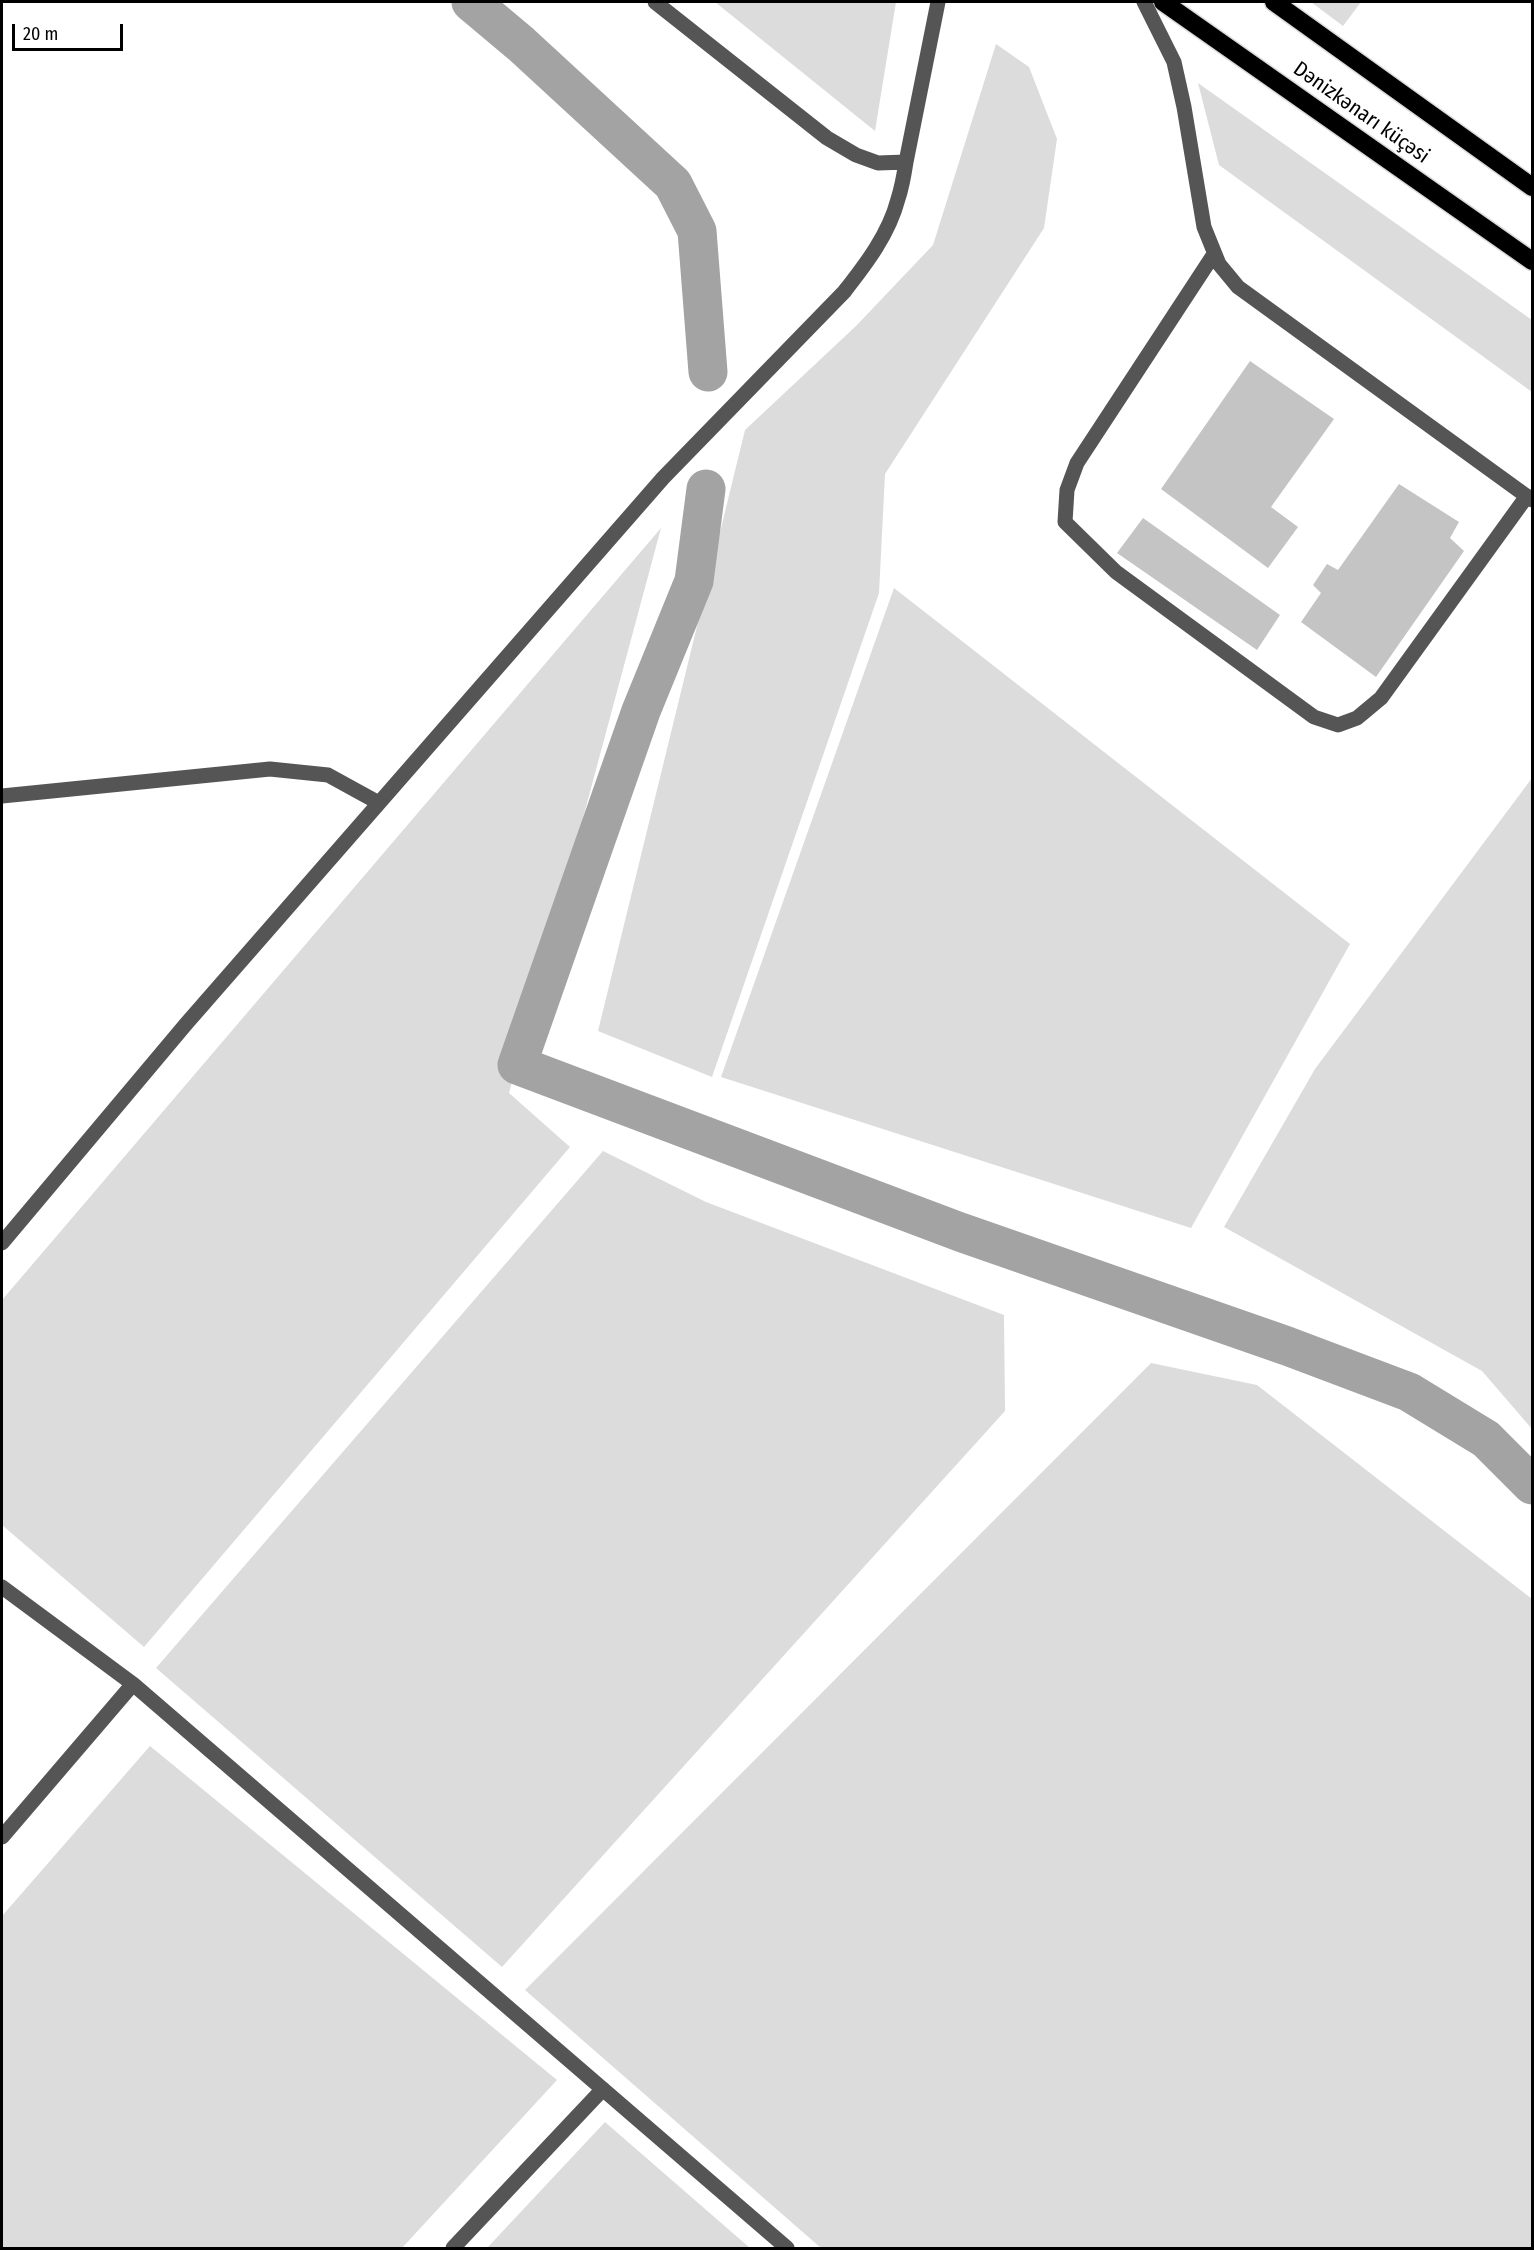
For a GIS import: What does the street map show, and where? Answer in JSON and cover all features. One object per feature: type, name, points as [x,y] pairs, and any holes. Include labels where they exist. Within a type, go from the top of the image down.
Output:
[{"type":"highway","name":"Dənizkənarı küçəsi","points":[[1163,2],[1533,261]]},
{"type":"highway","name":"Dənizkənarı küçəsi","points":[[1274,2],[1533,187]]},
{"type":"street","points":[[655,2],[827,138],[856,155],[878,164],[906,162]]},
{"type":"street","points":[[2,1244],[186,1024],[663,478],[844,292],[866,264],[886,231],[898,201],[938,2]]},
{"type":"street","points":[[1144,2],[1174,62],[1204,227],[1219,264],[1238,287],[1530,498],[1381,698],[1358,718],[1338,725],[1314,717],[1116,572],[1065,522],[1067,490],[1077,463],[1214,254]]},
{"type":"street","points":[[2,796],[270,769],[328,775],[379,803]]},
{"type":"street","points":[[2,1587],[133,1684],[787,2248]]},
{"type":"street","points":[[2,1837],[133,1684]]},
{"type":"street","points":[[453,2248],[603,2089]]},
{"type":"shaded area","points":[[715,2],[896,2],[875,131]]},
{"type":"shaded area","points":[[1311,2],[1361,2],[1343,26]]},
{"type":"shaded area","points":[[996,44],[1029,67],[1057,139],[1044,228],[885,474],[879,593],[712,1077],[598,1031],[745,430],[856,326],[933,245]]},
{"type":"shaded area","points":[[1198,83],[1532,320],[1532,392],[1219,165]]},
{"type":"shaded area","points":[[661,528],[509,1093],[570,1147],[144,1647],[2,1525],[2,1300]]},
{"type":"shaded area","points":[[894,588],[1350,944],[1191,1228],[721,1077]]},
{"type":"shaded area","points":[[1532,778],[1532,1429],[1482,1371],[1224,1227],[1315,1069]]},
{"type":"shaded area","points":[[603,1151],[706,1202],[1004,1315],[1005,1411],[502,1967],[156,1668]]},
{"type":"shaded area","points":[[1151,1363],[1257,1385],[1532,1599],[1532,2248],[821,2248],[525,1990]]},
{"type":"shaded area","points":[[150,1746],[557,2080],[402,2248],[2,2248],[2,1916]]},
{"type":"shaded area","points":[[605,2122],[750,2248],[487,2248]]},
{"type":"building","points":[[1250,361],[1334,419],[1271,507],[1298,527],[1268,568],[1161,489]]},
{"type":"building","points":[[1399,484],[1459,522],[1450,538],[1464,551],[1376,677],[1301,622],[1321,593],[1313,585],[1327,564],[1338,570]]},
{"type":"building","points":[[1143,518],[1280,615],[1257,650],[1117,553]]},
{"type":"waterway","points":[[471,2],[521,44],[673,184],[697,231],[708,372]]},
{"type":"waterway","points":[[706,489],[694,581],[641,711],[517,1065],[960,1232],[1287,1346],[1409,1392],[1486,1439],[1532,1485]]}]
